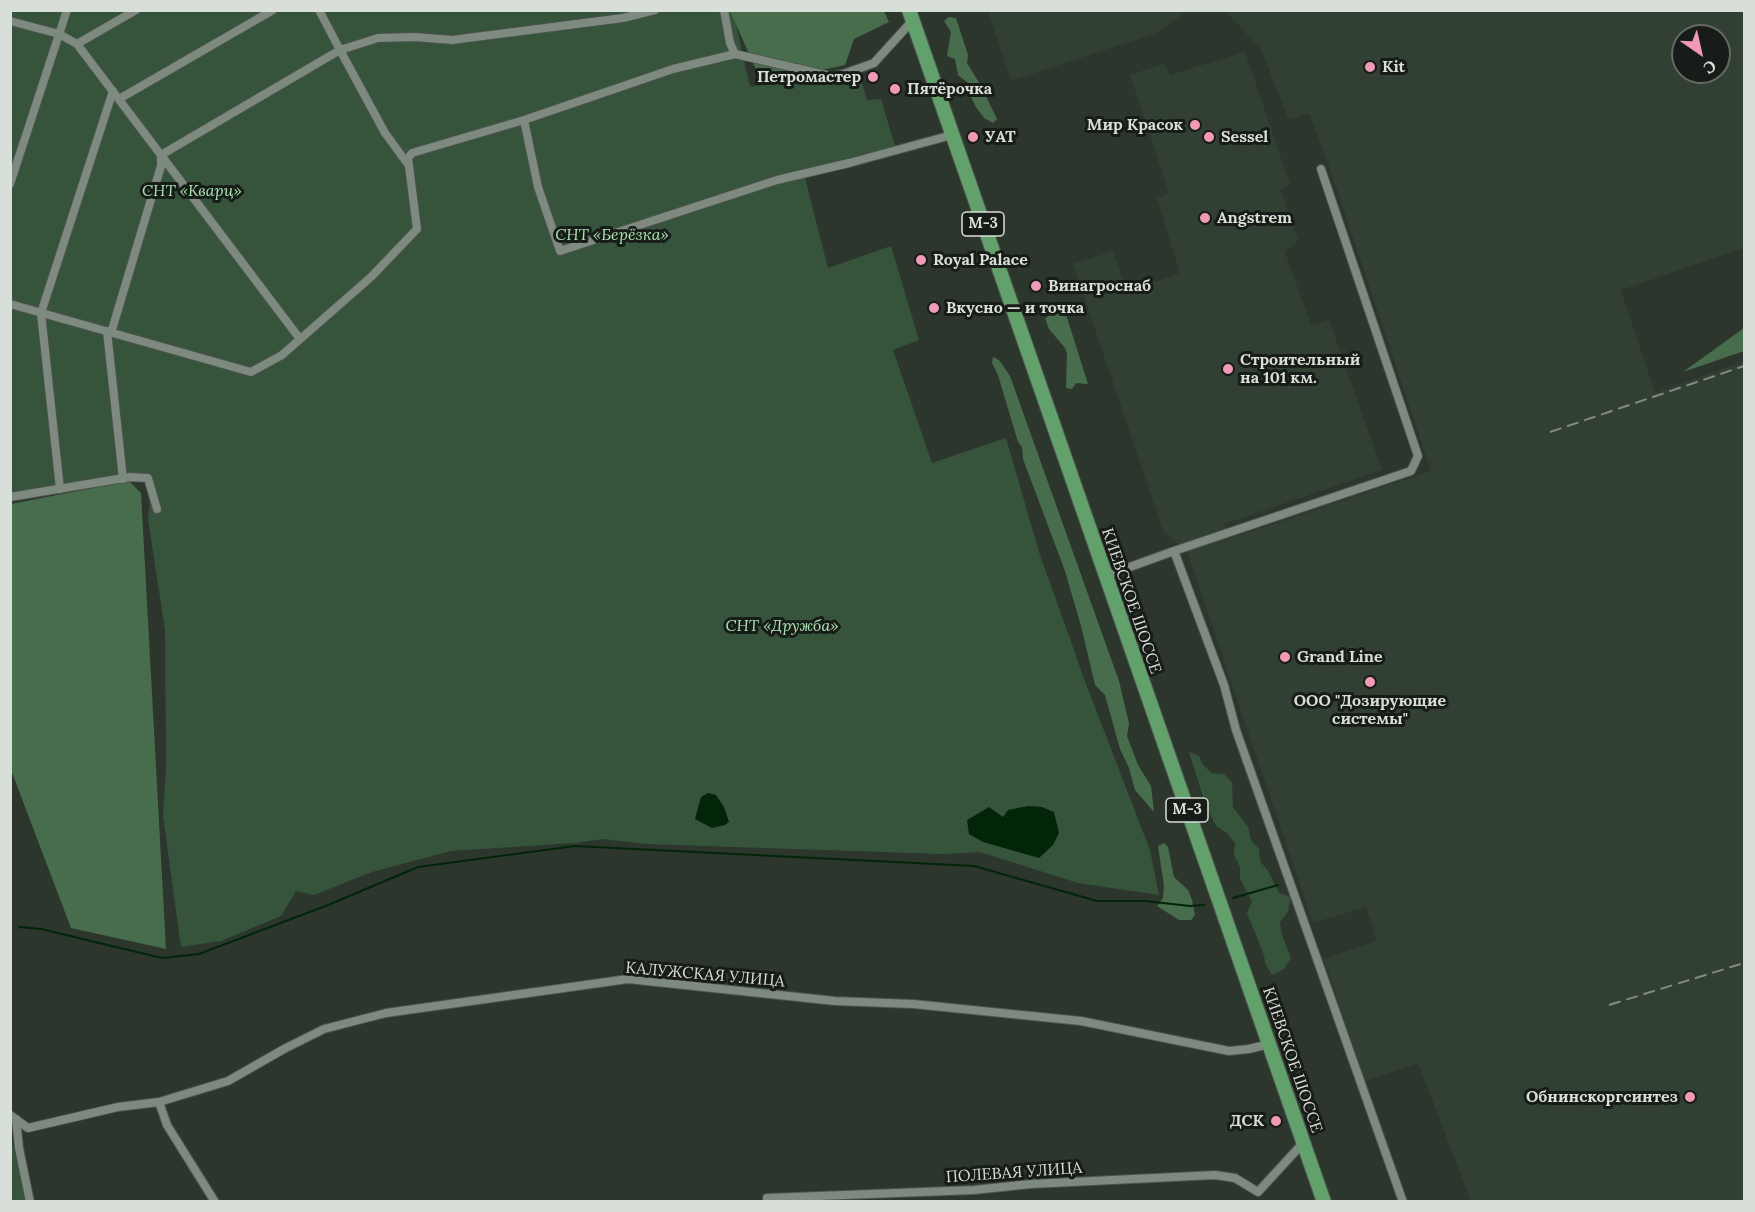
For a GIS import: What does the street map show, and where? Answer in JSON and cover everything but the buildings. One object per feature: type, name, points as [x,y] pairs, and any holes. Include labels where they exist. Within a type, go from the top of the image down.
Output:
[{"type":"highway","name":"КИЕВСКОЕ ШОССЕ","points":[[911,15],[1324,1202]]},
{"type":"street","points":[[10,184],[67,10]]},
{"type":"street","points":[[77,44],[136,10]]},
{"type":"street","points":[[119,99],[273,10]]},
{"type":"street","points":[[319,10],[384,133],[409,165]]},
{"type":"street","points":[[161,155],[340,50],[378,38],[415,36],[452,40],[471,39],[623,18],[655,10]]},
{"type":"street","points":[[724,10],[730,43],[735,54]]},
{"type":"street","points":[[10,304],[251,372],[282,355],[371,277],[417,228],[408,158],[412,153],[524,120],[673,69],[735,54],[835,77],[874,63],[911,15]]},
{"type":"street","points":[[10,21],[59,34],[77,44],[300,339]]},
{"type":"street","points":[[60,489],[41,313],[113,91]]},
{"type":"street","points":[[524,120],[538,187],[560,250],[777,180],[952,135]]},
{"type":"street","points":[[123,478],[109,332],[161,166],[161,155]]},
{"type":"street","points":[[1105,576],[1411,471],[1418,456],[1321,169]]},
{"type":"street","points":[[10,497],[123,478],[148,478],[157,509]]},
{"type":"street","points":[[1174,551],[1224,685],[1236,730],[1403,1202]]},
{"type":"street","name":"КАЛУЖСКАЯ УЛИЦА","points":[[13,1117],[28,1128],[118,1107],[159,1102],[228,1081],[324,1029],[386,1013],[628,979],[835,1000],[913,1004],[1081,1021],[1228,1051],[1269,1044]]},
{"type":"street","points":[[159,1102],[167,1125],[215,1202]]},
{"type":"street","points":[[13,1117],[30,1202]]},
{"type":"street","name":"ПОЛЕВАЯ УЛИЦА","points":[[767,1198],[974,1190],[1053,1183],[1215,1175],[1235,1178],[1258,1192],[1303,1143]]},
{"type":"shaded area","points":[[988,10],[1187,11],[1156,33],[1011,81]]},
{"type":"shaded area","points":[[730,11],[884,11],[889,22],[854,39],[845,65],[762,83]]},
{"type":"shaded area","points":[[1225,11],[1744,11],[1744,248],[1621,290],[1655,393],[1744,361],[1744,1201],[1471,1201],[1418,1063],[1365,1081],[1324,959],[1377,941],[1366,907],[1313,923],[1188,554],[1163,530],[1073,264],[1113,251],[1127,291],[1180,273],[1157,198],[1169,193],[1130,75],[1165,63],[1170,75],[1245,52],[1290,184],[1281,190],[1298,240],[1285,252],[1311,325],[1329,320],[1382,470],[1224,524],[1229,539],[1431,471],[1329,166],[1309,113],[1289,120],[1261,49]]},
{"type":"shaded area","points":[[949,17],[956,18],[968,55],[967,63],[997,119],[993,123],[984,118],[976,107],[970,95],[968,83],[958,75],[955,59],[947,56],[951,32],[944,21]]},
{"type":"shaded area","points":[[1064,308],[1088,384],[1076,383],[1072,389],[1066,388],[1067,354],[1065,348],[1049,329],[1045,318]]},
{"type":"shaded area","points":[[1744,328],[1744,351],[1683,372]]},
{"type":"shaded area","points":[[993,357],[999,360],[1010,376],[1119,681],[1129,723],[1127,736],[1138,765],[1151,786],[1154,812],[1135,790],[1129,768],[1120,749],[1105,695],[1095,685],[1065,571],[1023,459],[1022,447],[1018,442],[998,375],[992,363]]},
{"type":"shaded area","points":[[129,481],[141,493],[166,949],[71,928],[11,770],[11,504]]},
{"type":"shaded area","points":[[708,793],[716,795],[724,807],[729,822],[725,825],[712,828],[695,819],[701,797]]},
{"type":"shaded area","points":[[1028,806],[1042,807],[1054,812],[1059,833],[1053,845],[1039,858],[983,842],[969,834],[967,820],[989,807],[1003,817],[1008,810]]},
{"type":"shaded area","points":[[1164,843],[1168,847],[1174,877],[1188,890],[1192,900],[1195,915],[1191,920],[1179,920],[1157,906],[1163,898],[1164,886],[1158,846]]},
{"type":"green space","points":[[11,11],[733,11],[750,87],[857,66],[867,100],[881,99],[895,146],[803,170],[828,268],[891,246],[919,340],[893,350],[932,463],[1006,438],[1039,552],[1086,684],[1150,850],[1159,895],[1078,883],[980,852],[942,854],[646,844],[604,839],[451,851],[372,872],[314,895],[296,891],[281,916],[221,941],[181,947],[163,816],[166,767],[165,630],[148,519],[152,481],[131,479],[11,501]]},
{"type":"green space","points":[[1189,752],[1199,756],[1202,764],[1212,773],[1224,774],[1232,782],[1233,807],[1248,827],[1251,840],[1259,849],[1260,861],[1279,893],[1291,897],[1288,912],[1280,922],[1282,935],[1291,958],[1284,969],[1272,975],[1265,963],[1247,913],[1252,901],[1240,879],[1240,867],[1234,855],[1235,843],[1227,833],[1216,826],[1205,803]]},
{"type":"green space","points":[[11,1135],[25,1201],[11,1201]]},
{"type":"waterway","points":[[19,927],[41,929],[162,958],[199,954],[328,905],[418,867],[575,846],[974,866],[1097,901],[1204,905]]},
{"type":"waterway","points":[[1233,898],[1278,885]]},
{"type":"railway","points":[[1550,432],[1744,366]]},
{"type":"railway","points":[[1609,1005],[1744,963]]},
{"type":"place","name":"Kit","points":[[1370,67]]},
{"type":"place","name":"Петромастер","points":[[873,77]]},
{"type":"place","name":"Пятёрочка","points":[[895,89]]},
{"type":"place","name":"Мир Красок","points":[[1195,125]]},
{"type":"place","name":"УАТ","points":[[973,137]]},
{"type":"place","name":"Sessel","points":[[1209,137]]},
{"type":"place","name":"Angstrem","points":[[1205,218]]},
{"type":"place","name":"Royal Palace","points":[[921,260]]},
{"type":"place","name":"Винагроснаб","points":[[1036,286]]},
{"type":"place","name":"Вкусно — и точка","points":[[934,308]]},
{"type":"place","name":"Строительный на 101 км.","points":[[1228,369]]},
{"type":"place","name":"Grand Line","points":[[1285,657]]},
{"type":"place","name":"ООО \"Дозирующие системы\"","points":[[1370,682]]},
{"type":"place","name":"Обнинскоргсинтез","points":[[1690,1097]]},
{"type":"place","name":"ДСК","points":[[1276,1121]]},
{"type":"park label","name":"СНТ «Кварц»","points":[[192,191]]},
{"type":"park label","name":"СНТ «Берёзка»","points":[[612,235]]},
{"type":"park label","name":"СНТ «Дружба»","points":[[782,626]]}]
